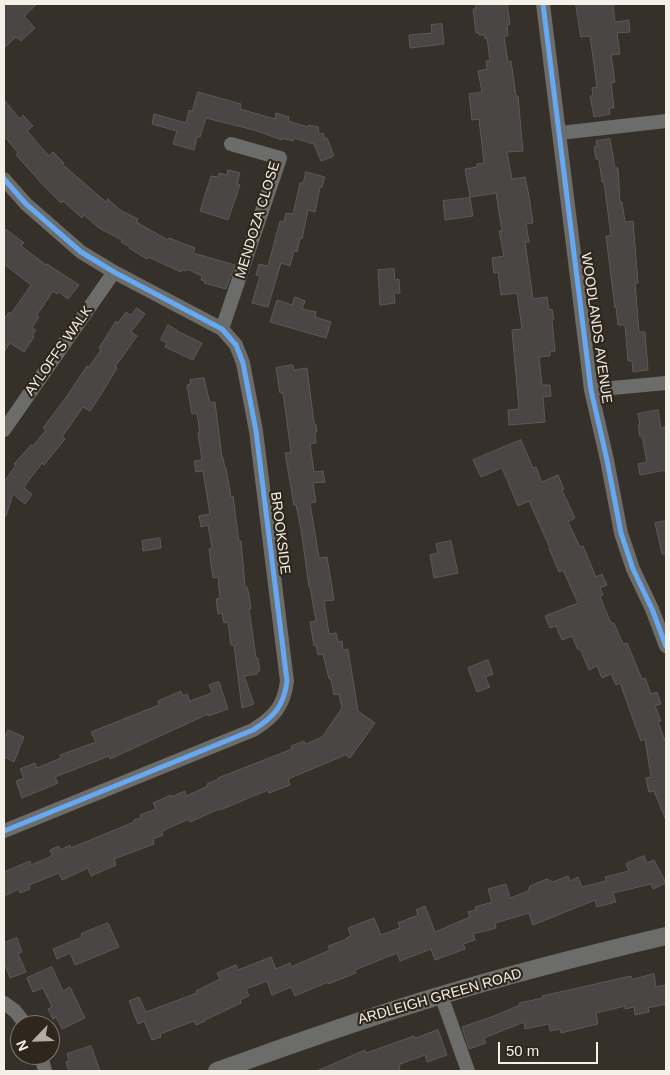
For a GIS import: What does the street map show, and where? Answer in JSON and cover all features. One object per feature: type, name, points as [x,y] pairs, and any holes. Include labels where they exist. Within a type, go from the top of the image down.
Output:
[{"type":"street","name":"WOODLANDS AVENUE","points":[[544,4],[591,390],[621,533],[633,569],[652,609],[666,646]]},
{"type":"street","points":[[560,133],[666,121]]},
{"type":"street","name":"MENDOZA CLOSE","points":[[222,329],[280,158],[231,144]]},
{"type":"street","name":"BROOKSIDE","points":[[4,180],[26,204],[81,252],[114,272],[222,329],[236,345],[243,363],[256,431],[287,681],[286,696],[269,721],[253,730],[4,832]]},
{"type":"street","name":"AYLOFFS WALK","points":[[4,430],[114,272]]},
{"type":"street","points":[[591,390],[666,383]]},
{"type":"street","name":"ARDLEIGH GREEN ROAD","points":[[217,1071],[350,1024],[440,995],[666,936]]},
{"type":"street","points":[[440,995],[468,1071]]},
{"type":"street","points":[[4,1003],[18,1015]]},
{"type":"building","points":[[7,4],[37,4],[24,16],[35,28],[21,41],[16,37],[4,48],[4,7]]},
{"type":"building","points":[[475,4],[507,4],[510,24],[507,25],[508,36],[504,36],[508,62],[511,61],[516,96],[518,96],[523,151],[507,152],[512,179],[525,177],[529,196],[533,223],[526,224],[529,242],[525,242],[533,299],[547,297],[549,310],[552,309],[554,319],[552,320],[555,351],[550,352],[550,356],[539,357],[542,385],[550,385],[551,396],[543,397],[545,422],[509,425],[508,410],[519,409],[512,330],[522,329],[517,293],[501,295],[498,272],[494,273],[492,258],[504,256],[499,231],[502,231],[496,193],[470,197],[465,169],[477,167],[477,164],[484,163],[479,119],[472,120],[469,94],[482,92],[478,71],[487,69],[486,61],[490,61],[487,38],[485,39],[485,35],[476,33],[473,9],[476,9]]},
{"type":"building","points":[[576,4],[613,4],[615,22],[629,20],[630,32],[617,33],[620,54],[611,55],[615,82],[611,83],[614,108],[609,108],[610,114],[594,117],[590,96],[593,96],[592,88],[597,87],[590,36],[581,37]]},
{"type":"building","points":[[442,24],[444,44],[410,48],[409,35],[432,33],[431,25]]},
{"type":"building","points":[[198,92],[241,104],[240,109],[275,119],[276,113],[289,117],[288,121],[308,127],[309,125],[318,127],[319,134],[323,133],[325,139],[327,138],[334,156],[321,161],[314,144],[294,138],[293,141],[282,138],[282,140],[254,130],[206,118],[200,137],[197,137],[194,150],[173,144],[177,131],[152,124],[154,114],[186,123],[189,110],[192,111]]},
{"type":"building","points":[[4,100],[20,119],[23,115],[33,126],[27,131],[49,156],[53,152],[64,163],[62,164],[106,202],[108,199],[120,210],[138,219],[136,222],[168,240],[169,238],[195,248],[193,253],[235,265],[226,289],[204,283],[205,281],[201,280],[202,276],[187,269],[181,272],[148,257],[147,259],[121,242],[122,240],[99,228],[84,215],[82,218],[63,201],[61,203],[16,155],[18,153],[4,136]]},
{"type":"building","points":[[610,139],[615,168],[618,168],[620,202],[622,202],[625,222],[633,221],[638,283],[635,283],[639,332],[645,332],[648,370],[633,372],[632,361],[628,361],[625,325],[618,325],[615,308],[606,236],[611,236],[604,182],[602,182],[599,160],[596,159],[594,147],[597,146],[596,141]]},
{"type":"building","points":[[228,170],[240,173],[237,184],[240,185],[228,220],[200,211],[211,176],[218,177],[219,173],[227,175]]},
{"type":"building","points":[[306,172],[325,177],[322,187],[320,187],[315,212],[308,210],[302,239],[300,238],[297,252],[294,251],[290,266],[281,263],[268,307],[252,303],[260,276],[256,275],[259,264],[268,266],[280,221],[284,222],[286,213],[293,214],[300,183],[303,183]]},
{"type":"building","points":[[470,198],[473,216],[445,220],[443,201]]},
{"type":"building","points":[[4,228],[24,243],[21,246],[46,265],[79,285],[68,299],[59,292],[57,294],[53,291],[37,315],[39,317],[32,328],[36,330],[32,336],[34,337],[24,352],[10,343],[4,352],[4,319],[9,312],[11,314],[31,285],[4,264]]},
{"type":"building","points":[[394,269],[395,280],[399,279],[400,293],[394,293],[395,303],[380,305],[378,270]]},
{"type":"building","points":[[295,297],[305,301],[302,309],[316,312],[315,317],[331,322],[326,338],[270,322],[277,300],[292,305]]},
{"type":"building","points":[[137,308],[145,314],[131,332],[137,336],[115,367],[117,368],[102,393],[90,411],[83,407],[62,437],[65,439],[29,480],[24,488],[32,494],[25,504],[13,494],[6,516],[4,515],[4,482],[16,465],[14,464],[46,430],[43,428],[87,366],[89,367],[101,350],[99,348],[116,321],[118,323],[126,312],[131,315]]},
{"type":"building","points":[[168,325],[202,343],[193,360],[165,347],[167,343],[161,340]]},
{"type":"building","points":[[293,365],[294,370],[307,368],[314,423],[317,431],[315,434],[316,443],[310,444],[314,472],[323,471],[325,482],[313,483],[316,502],[310,503],[319,558],[327,557],[334,600],[324,601],[329,634],[336,633],[338,642],[342,641],[343,650],[348,649],[358,711],[375,723],[350,758],[344,754],[288,779],[290,785],[269,793],[268,790],[190,822],[189,819],[162,831],[163,835],[153,839],[154,844],[114,859],[116,865],[91,876],[88,868],[62,880],[59,873],[29,885],[30,889],[20,893],[19,889],[4,896],[4,872],[30,861],[31,865],[52,856],[50,850],[59,846],[60,850],[70,845],[71,848],[134,822],[134,820],[141,818],[140,815],[156,809],[153,803],[171,795],[171,797],[185,791],[186,796],[208,786],[207,784],[218,778],[292,749],[291,746],[304,741],[306,744],[322,737],[342,708],[339,694],[334,695],[323,654],[318,655],[316,645],[314,646],[310,622],[316,621],[301,529],[296,505],[294,505],[285,453],[291,452],[283,393],[280,393],[276,368]]},
{"type":"building","points":[[204,378],[210,403],[215,402],[222,458],[226,468],[231,497],[233,496],[239,541],[241,541],[245,586],[247,587],[251,609],[249,609],[256,658],[258,658],[260,671],[257,671],[257,674],[244,676],[254,704],[242,708],[234,645],[231,645],[228,622],[224,623],[222,613],[218,614],[216,599],[220,598],[218,577],[213,578],[209,549],[212,548],[208,525],[201,527],[199,516],[210,514],[203,471],[196,472],[194,461],[202,460],[198,433],[200,433],[197,413],[192,414],[187,385],[191,384],[190,380]]},
{"type":"building","points":[[658,410],[661,428],[666,427],[666,470],[640,475],[638,464],[647,462],[642,436],[640,436],[638,414]]},
{"type":"building","points":[[521,440],[533,468],[536,467],[542,482],[558,475],[564,489],[562,490],[575,518],[568,522],[580,547],[583,546],[596,577],[602,574],[607,585],[600,588],[603,595],[600,597],[611,623],[614,623],[623,644],[627,643],[642,679],[645,678],[651,694],[657,692],[661,704],[655,706],[661,721],[658,722],[666,743],[666,820],[654,791],[649,792],[646,778],[651,777],[645,739],[641,741],[620,683],[616,685],[611,674],[602,678],[597,666],[589,670],[572,636],[562,640],[556,626],[550,628],[545,616],[578,603],[563,570],[559,572],[529,501],[518,506],[502,468],[481,477],[473,460]]},
{"type":"building","points":[[666,521],[666,554],[662,554],[655,523]]},
{"type":"building","points":[[160,538],[161,548],[143,551],[142,541]]},
{"type":"building","points":[[451,541],[458,573],[434,578],[430,555],[438,553],[436,544]]},
{"type":"building","points":[[488,660],[493,674],[485,677],[490,687],[477,692],[468,668]]},
{"type":"building","points":[[219,682],[228,709],[208,716],[208,714],[110,759],[109,756],[55,777],[58,783],[22,798],[16,781],[24,778],[20,769],[35,763],[37,768],[61,758],[60,755],[96,742],[91,732],[159,705],[158,701],[181,691],[183,696],[187,694],[190,701],[212,693],[209,685]]},
{"type":"building","points":[[8,730],[24,737],[14,762],[4,757],[4,741]]},
{"type":"building","points":[[644,856],[647,863],[654,860],[666,883],[653,889],[651,884],[613,893],[616,902],[597,907],[595,900],[533,925],[529,913],[495,923],[496,928],[473,934],[475,940],[463,944],[465,949],[435,960],[431,949],[400,961],[397,953],[355,970],[356,973],[295,996],[291,987],[272,995],[267,981],[246,989],[249,996],[240,1000],[241,1003],[196,1025],[194,1021],[160,1034],[161,1037],[152,1040],[144,1021],[138,1024],[129,1001],[139,997],[146,1012],[197,993],[196,991],[220,979],[217,973],[236,965],[238,970],[271,957],[276,969],[290,963],[291,967],[330,950],[328,946],[347,939],[351,936],[348,928],[374,918],[381,935],[400,928],[398,923],[418,915],[416,910],[425,906],[435,932],[470,917],[468,912],[476,910],[475,907],[492,902],[488,889],[506,884],[510,898],[528,891],[530,886],[547,879],[553,882],[568,876],[570,881],[578,877],[582,887],[606,881],[605,877],[629,871],[626,864]]},
{"type":"building","points":[[108,923],[119,947],[75,965],[70,953],[57,959],[53,949],[82,937],[81,934]]},
{"type":"building","points":[[17,938],[22,952],[18,953],[26,972],[10,978],[4,962],[4,943]]},
{"type":"building","points":[[52,967],[63,991],[70,987],[85,1018],[62,1029],[60,1015],[51,1015],[48,1009],[52,1007],[43,988],[33,992],[27,978]]},
{"type":"building","points":[[654,974],[656,987],[666,985],[666,1004],[648,1008],[649,1012],[635,1015],[634,1007],[625,1009],[625,1006],[596,1013],[598,1024],[561,1033],[560,1029],[550,1031],[549,1024],[525,1029],[524,1022],[484,1038],[486,1043],[469,1049],[462,1027],[494,1016],[520,1005],[519,1003],[631,976],[632,979]]},
{"type":"building","points":[[438,1030],[447,1055],[427,1062],[425,1055],[400,1064],[399,1071],[317,1071],[365,1050],[366,1053],[414,1036],[415,1038]]},
{"type":"building","points":[[91,1046],[100,1071],[69,1071],[66,1062],[69,1061],[67,1054]]},
{"type":"cycle path","points":[[543,4],[591,390],[621,533],[633,569],[652,609],[666,646]]},
{"type":"cycle path","points":[[4,179],[26,204],[81,252],[114,272],[222,329],[236,345],[243,363],[256,431],[287,681],[286,690],[277,710],[253,730],[4,831]]}]
